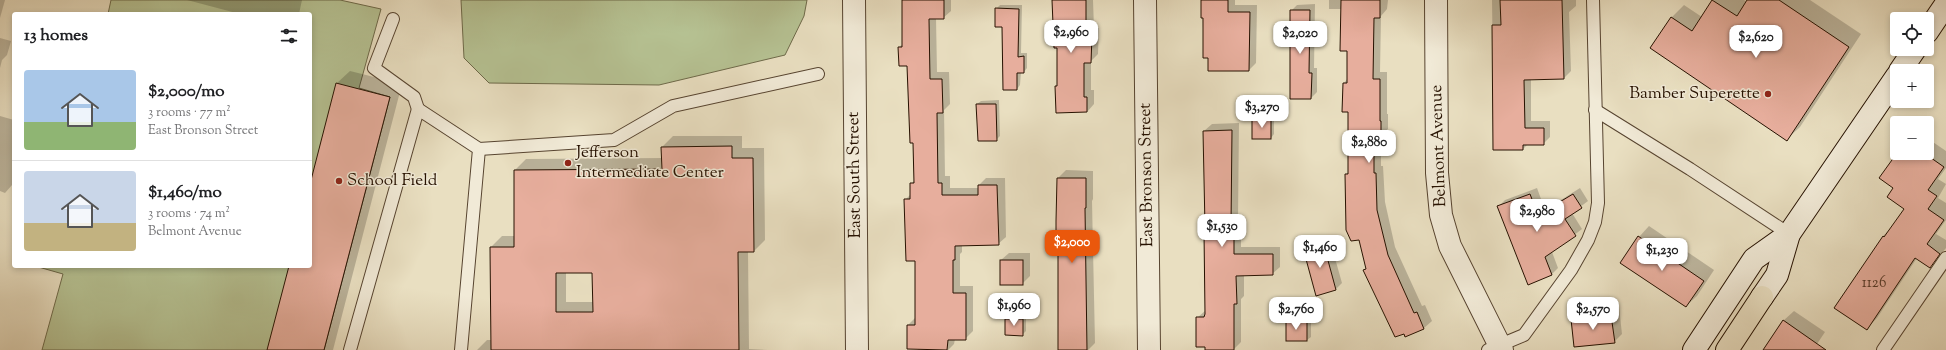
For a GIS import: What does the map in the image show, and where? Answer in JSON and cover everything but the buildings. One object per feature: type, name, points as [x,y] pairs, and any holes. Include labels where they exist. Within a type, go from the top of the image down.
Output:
[{"type":"main road","points":[[1726,350],[1762,297]]},
{"type":"main road","points":[[1740,350],[1762,297]]},
{"type":"street","name":"East South Street","points":[[854,0],[857,350]]},
{"type":"street","name":"East Bronson Street","points":[[1145,0],[1149,350]]},
{"type":"street","name":"Belmont Avenue","points":[[1436,0],[1437,173],[1440,215],[1450,246],[1496,348]]},
{"type":"street","points":[[1934,22],[1946,4]]},
{"type":"street","points":[[1762,297],[1777,275],[1789,234],[1890,86]]},
{"type":"street","points":[[1694,350],[1754,259],[1789,234]]},
{"type":"lane","points":[[1496,348],[1524,334],[1571,270],[1588,240],[1595,222],[1598,203],[1593,0]]},
{"type":"lane","points":[[350,350],[418,109],[414,97],[374,68],[392,19]]},
{"type":"lane","points":[[418,109],[479,149],[614,140],[673,106],[818,74]]},
{"type":"lane","points":[[1595,110],[1690,169],[1789,234]]},
{"type":"lane","points":[[461,350],[479,149]]},
{"type":"lane","points":[[1883,350],[1946,258]]},
{"type":"green space","name":"School Field","points":[[111,0],[340,0],[381,9],[359,88],[390,97],[324,350],[42,350],[63,274],[42,268],[312,268],[312,12],[108,12]]},
{"type":"green space","points":[[461,0],[807,0],[804,16],[785,55],[659,85],[489,83],[464,58]]},
{"type":"place","name":"Bamber Superette","points":[[1768,94]]},
{"type":"place","name":"Jefferson Intermediate Center","points":[[568,163]]},
{"type":"place","name":"School Field","points":[[339,181]]}]
